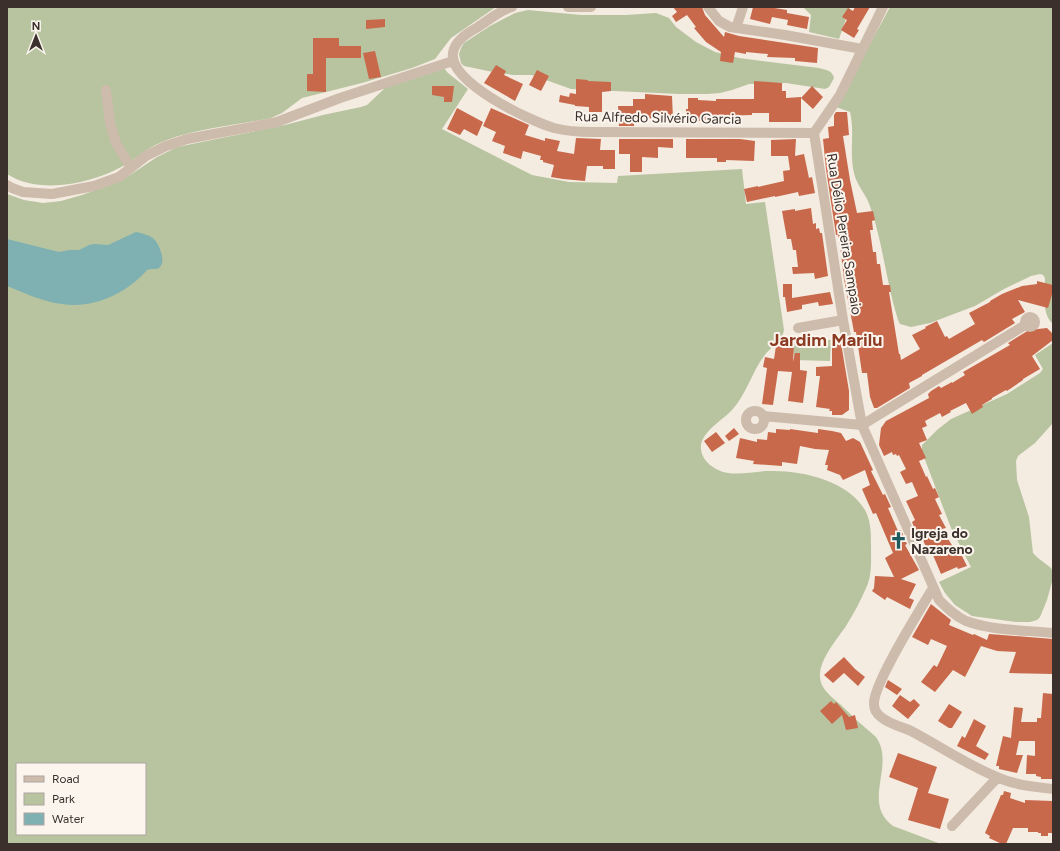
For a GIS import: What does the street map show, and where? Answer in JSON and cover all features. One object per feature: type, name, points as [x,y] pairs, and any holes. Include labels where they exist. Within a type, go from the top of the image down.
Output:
[{"type":"street","points":[[7,185],[22,192],[52,194],[77,190],[107,182],[118,177],[146,156],[166,146],[187,139],[277,122],[340,98],[453,61],[454,50],[460,40],[468,33],[512,7]]},
{"type":"street","points":[[568,7],[591,7]]},
{"type":"street","points":[[708,7],[722,24],[736,28],[785,34],[862,49]]},
{"type":"street","points":[[736,28],[743,7]]},
{"type":"street","points":[[814,133],[840,95],[883,7]]},
{"type":"street","name":"Rua Alfredo Silvério Garcia","points":[[453,61],[460,73],[476,87],[511,109],[543,124],[575,132],[814,133]]},
{"type":"street","points":[[106,90],[110,123],[116,143],[131,168]]},
{"type":"street","name":"Rua Délio Pereira Sampaio","points":[[814,133],[862,425],[933,588],[939,600],[957,616],[966,620],[995,628],[1053,633]]},
{"type":"street","points":[[798,328],[844,320]]},
{"type":"street","points":[[763,416],[862,425],[1026,325]]},
{"type":"street","points":[[933,588],[878,687],[874,702],[876,712],[884,720],[912,732],[997,778],[1031,786],[1053,789]]},
{"type":"street","points":[[952,826],[997,778]]},
{"type":"green space","points":[[7,7],[496,7],[451,38],[435,59],[412,68],[362,83],[302,98],[282,113],[271,118],[205,130],[161,142],[123,166],[96,178],[65,185],[49,185],[34,184],[7,174]]},
{"type":"green space","points":[[803,7],[850,7],[839,39],[809,32],[811,15]]},
{"type":"green space","points":[[890,7],[1053,7],[1053,324],[1049,320],[1045,309],[1045,278],[1040,274],[1031,276],[1004,289],[975,306],[930,323],[911,327],[900,324],[890,291],[874,220],[868,202],[857,182],[854,173],[850,112],[836,107]]},
{"type":"green space","points":[[528,10],[581,15],[656,13],[669,18],[676,27],[696,42],[715,52],[739,58],[819,68],[830,72],[834,78],[829,87],[825,89],[786,83],[749,84],[720,93],[679,94],[571,89],[532,75],[513,75],[488,71],[464,66],[461,63],[459,54],[464,43],[490,26],[515,13]]},
{"type":"green space","points":[[442,66],[448,73],[468,89],[442,129],[532,175],[569,182],[617,183],[618,176],[742,169],[746,204],[765,202],[784,330],[781,338],[760,362],[737,404],[728,414],[712,427],[704,438],[701,443],[702,454],[707,462],[714,468],[728,473],[738,474],[783,471],[810,475],[837,485],[849,492],[859,501],[866,512],[870,524],[871,538],[871,567],[869,581],[852,616],[827,654],[823,662],[820,678],[822,685],[828,693],[876,737],[881,748],[883,759],[879,795],[880,806],[884,817],[893,826],[941,844],[7,844],[7,194],[24,200],[43,203],[61,201],[121,181],[157,157],[177,147],[285,125],[367,105],[385,88]]},
{"type":"green space","points":[[794,340],[831,340],[830,361],[794,360]]},
{"type":"green space","points":[[1053,343],[1053,423],[1035,443],[1018,456],[1016,461],[1017,480],[1029,517],[1033,553],[1051,568],[1053,573],[1047,600],[1040,617],[1037,620],[1030,622],[1016,622],[972,616],[955,605],[945,593],[939,582],[971,567],[951,528],[922,452],[922,445],[951,419],[1007,394],[1040,373],[1043,369],[1035,355]]},
{"type":"water","points":[[136,232],[148,235],[156,241],[161,253],[161,265],[158,269],[147,270],[130,286],[109,298],[86,304],[62,304],[41,299],[7,286],[7,239],[59,252],[79,250],[94,244],[108,245]]},
{"type":"building","points":[[673,7],[702,7],[705,15],[724,37],[725,32],[739,36],[818,48],[817,63],[795,61],[795,58],[767,57],[768,54],[746,52],[746,54],[735,52],[733,63],[720,61],[721,52],[706,42],[694,28],[696,27],[687,15],[676,22],[672,16],[677,12]]},
{"type":"building","points":[[753,7],[768,7],[787,10],[787,13],[809,17],[807,29],[787,25],[788,20],[772,17],[770,24],[750,19]]},
{"type":"building","points":[[855,7],[870,7],[857,29],[859,30],[854,38],[841,30],[847,20],[842,17],[848,8],[853,11]]},
{"type":"building","points":[[385,19],[385,27],[366,29],[366,20]]},
{"type":"building","points":[[313,38],[339,38],[339,46],[361,46],[361,58],[326,58],[326,92],[307,91],[307,74],[313,74]]},
{"type":"building","points":[[375,51],[381,77],[369,79],[363,53]]},
{"type":"building","points":[[496,65],[506,71],[504,75],[523,84],[515,101],[484,83]]},
{"type":"building","points":[[537,70],[549,76],[541,91],[529,85]]},
{"type":"building","points":[[576,79],[611,82],[611,91],[602,92],[602,112],[589,112],[589,107],[575,106],[559,102],[560,95],[569,97],[570,93],[576,94]]},
{"type":"building","points":[[754,81],[782,83],[782,91],[786,91],[786,98],[801,97],[801,122],[769,122],[769,113],[714,116],[714,121],[686,121],[688,98],[716,101],[716,99],[754,99]]},
{"type":"building","points":[[432,86],[454,86],[452,102],[444,102],[444,97],[432,95]]},
{"type":"building","points":[[812,86],[823,97],[813,109],[801,98]]},
{"type":"building","points":[[645,94],[672,96],[673,119],[639,118],[639,123],[634,123],[634,126],[619,126],[618,106],[633,106],[633,99],[645,99]]},
{"type":"building","points":[[457,108],[483,122],[477,136],[464,129],[460,135],[447,129]]},
{"type":"building","points":[[491,108],[529,125],[525,135],[545,141],[545,138],[560,141],[557,151],[574,154],[576,138],[601,139],[600,150],[615,150],[615,169],[603,169],[603,166],[587,166],[585,181],[551,177],[554,165],[540,160],[541,156],[523,151],[521,159],[503,153],[505,146],[492,141],[496,132],[483,126]]},
{"type":"building","points":[[836,112],[847,112],[849,135],[843,136],[857,213],[873,211],[875,220],[872,221],[873,230],[870,230],[873,252],[876,252],[877,264],[880,264],[883,285],[890,285],[891,292],[889,292],[901,360],[920,349],[912,335],[937,321],[945,337],[947,336],[949,339],[975,324],[969,313],[1002,294],[1022,286],[1037,284],[1037,281],[1053,285],[1053,291],[1048,308],[1018,300],[1025,312],[1012,319],[1015,323],[984,342],[982,340],[909,383],[910,388],[877,408],[874,408],[870,397],[867,373],[862,373],[856,332],[854,332],[844,279],[840,245],[838,235],[836,235],[826,169],[823,139],[829,138],[828,127],[834,126],[834,115]]},
{"type":"building","points":[[619,139],[673,139],[673,148],[658,147],[658,158],[642,157],[642,172],[630,172],[630,154],[619,154]]},
{"type":"building","points":[[686,139],[740,139],[755,141],[754,161],[726,160],[726,162],[717,162],[717,158],[686,158]]},
{"type":"building","points":[[796,139],[795,156],[804,154],[809,178],[812,177],[815,193],[799,196],[798,192],[747,202],[744,189],[784,181],[783,171],[790,170],[788,156],[771,156],[771,140]]},
{"type":"building","points":[[811,208],[813,224],[816,223],[816,229],[819,228],[820,233],[822,233],[828,276],[815,279],[814,273],[793,274],[792,267],[798,267],[796,250],[793,250],[791,239],[787,239],[782,211],[795,209],[795,211]]},
{"type":"building","points":[[783,284],[792,284],[792,298],[830,292],[833,304],[819,306],[818,302],[802,305],[802,309],[787,312],[785,297],[783,297]]},
{"type":"building","points":[[1047,328],[1053,334],[1053,340],[1032,356],[1040,369],[1007,391],[1006,390],[992,398],[982,405],[983,407],[972,414],[966,403],[942,417],[940,413],[925,421],[927,426],[922,428],[927,440],[919,443],[926,458],[919,461],[926,477],[927,476],[933,489],[935,488],[939,497],[935,499],[942,514],[939,515],[946,528],[942,529],[958,555],[961,554],[967,566],[958,569],[957,567],[941,574],[930,548],[927,549],[922,538],[919,539],[912,522],[915,520],[906,501],[918,496],[912,482],[906,484],[900,472],[906,469],[899,455],[893,455],[892,452],[884,456],[879,445],[881,428],[886,421],[929,398],[928,394],[931,391],[939,386],[941,388],[952,383],[965,375],[963,372],[1010,345],[1008,343],[1029,330]]},
{"type":"building","points":[[832,343],[841,343],[849,391],[849,410],[842,415],[832,415],[832,411],[829,411],[830,409],[816,407],[820,376],[816,376],[816,367],[832,366]]},
{"type":"building","points":[[776,346],[794,347],[793,362],[795,353],[800,353],[800,370],[807,371],[803,403],[788,401],[792,372],[778,371],[773,405],[762,404],[767,368],[763,367],[765,357],[774,359]]},
{"type":"building","points":[[734,428],[739,434],[729,441],[725,436]]},
{"type":"building","points":[[776,429],[790,429],[818,433],[818,429],[832,431],[841,433],[846,441],[853,438],[860,442],[873,470],[871,471],[891,507],[888,508],[898,531],[901,530],[907,544],[905,545],[919,570],[901,579],[916,584],[909,598],[914,600],[910,609],[887,597],[885,600],[872,591],[874,588],[875,576],[894,577],[885,558],[893,553],[876,513],[873,514],[862,489],[870,485],[865,470],[843,480],[840,475],[827,470],[828,465],[825,465],[829,450],[800,446],[797,464],[782,462],[782,466],[753,464],[754,461],[736,458],[740,438],[757,442],[757,439],[767,440],[768,432],[776,433]]},
{"type":"building","points":[[716,432],[725,443],[712,452],[704,441]]},
{"type":"building","points":[[931,604],[951,620],[949,625],[987,640],[989,634],[1053,639],[1053,674],[1009,673],[1016,652],[997,651],[981,646],[965,677],[953,670],[935,692],[921,682],[934,665],[937,667],[947,646],[931,639],[928,645],[912,637]]},
{"type":"building","points":[[844,657],[865,677],[858,686],[844,673],[833,683],[824,675]]},
{"type":"building","points":[[888,680],[902,689],[897,695],[885,687]]},
{"type":"building","points":[[1043,693],[1053,694],[1053,779],[1041,779],[1041,777],[1036,776],[1036,774],[1026,774],[1027,755],[1035,756],[1035,741],[1019,741],[1016,755],[1023,755],[1017,773],[999,769],[999,766],[996,766],[1003,736],[1011,738],[1014,707],[1023,708],[1021,722],[1037,722],[1037,718],[1041,718]]},
{"type":"building","points":[[900,695],[910,702],[914,699],[920,705],[908,719],[892,706]]},
{"type":"building","points":[[831,701],[834,704],[836,702],[849,717],[855,715],[858,728],[846,730],[842,715],[832,724],[820,711]]},
{"type":"building","points":[[949,704],[962,712],[952,728],[949,728],[938,721]]},
{"type":"building","points":[[974,719],[986,726],[976,746],[989,754],[985,760],[957,746],[962,736],[965,738]]},
{"type":"building","points":[[898,753],[937,767],[928,793],[949,799],[940,829],[908,820],[918,788],[889,777]]},
{"type":"building","points":[[1004,791],[1011,793],[1010,798],[1025,803],[1025,800],[1052,801],[1052,833],[1048,833],[1048,836],[1041,836],[1041,833],[1038,832],[1028,832],[1028,828],[1013,828],[1006,844],[1002,844],[989,838],[990,836],[985,833]]},
{"type":"place","name":"Igreja do Nazareno","points":[[898,541]]},
{"type":"district","name":"Jardim Marilu","points":[[826,340]]}]
